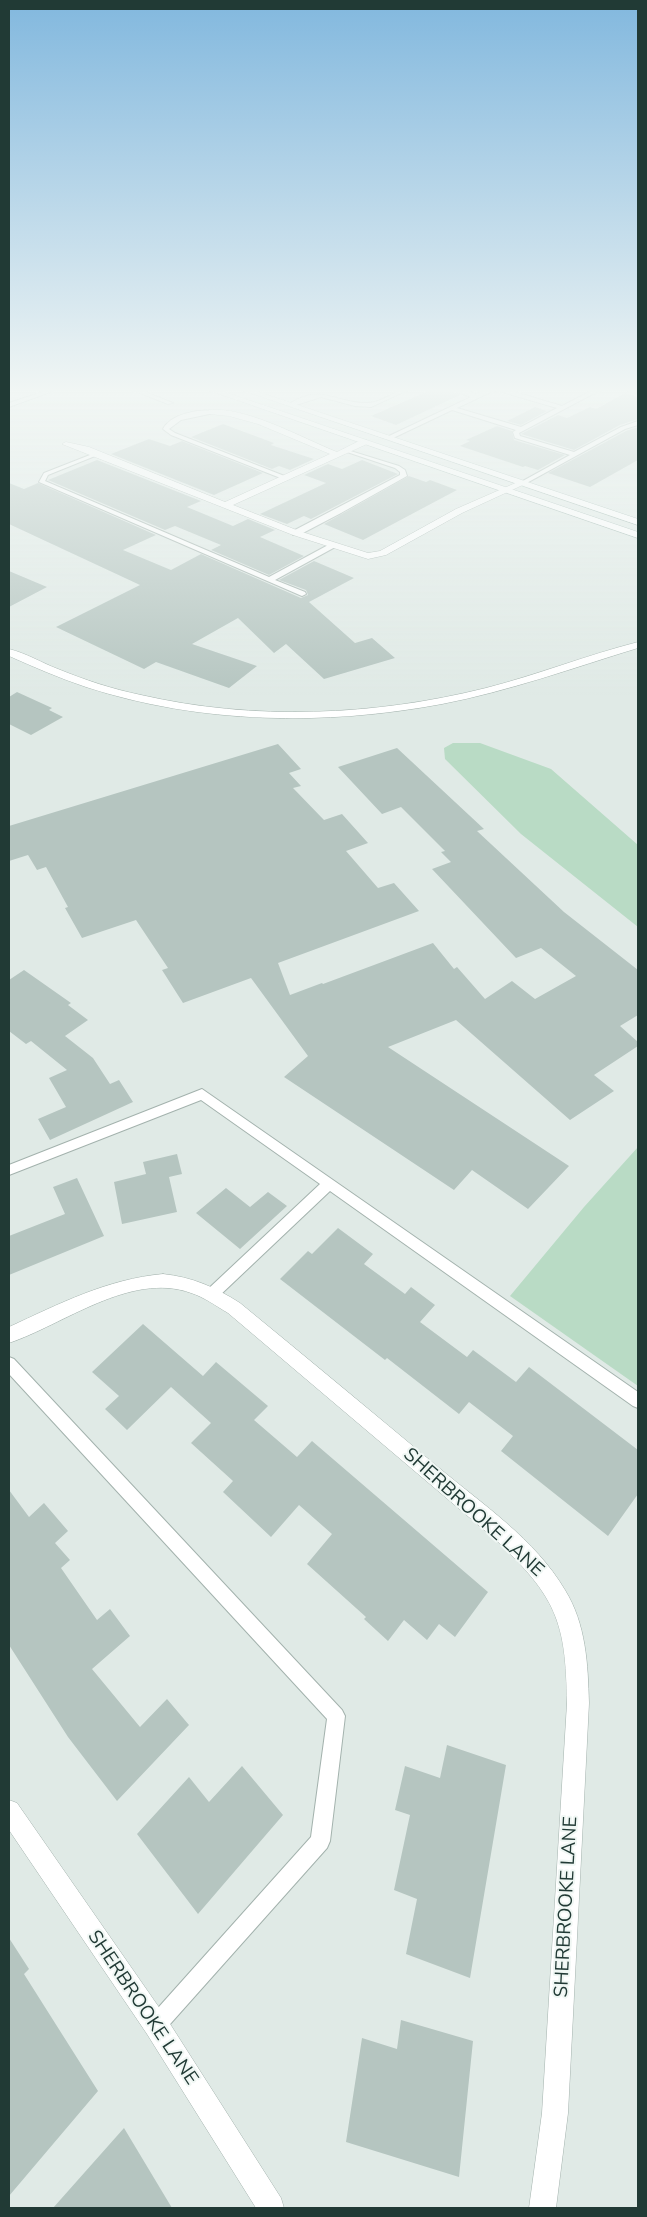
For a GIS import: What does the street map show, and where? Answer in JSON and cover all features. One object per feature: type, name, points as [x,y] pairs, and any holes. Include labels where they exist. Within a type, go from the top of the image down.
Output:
[{"type":"street","points":[[191,491],[296,533],[368,556],[383,553],[459,511],[504,491]]},
{"type":"street","points":[[225,505],[255,491]]},
{"type":"street","points":[[511,491],[638,535]]},
{"type":"street","points":[[548,491],[638,522]]},
{"type":"street","points":[[9,652],[53,672],[85,683],[152,701],[215,710],[303,714],[394,709],[441,702],[638,646]]},
{"type":"street","name":"SHERBROOKE LANE","points":[[9,1335],[108,1291],[133,1283],[152,1280],[182,1282],[212,1294],[234,1308],[526,1555],[546,1577],[559,1598],[571,1627],[577,1654],[578,1703],[555,2113],[543,2208]]},
{"type":"street","name":"SHERBROOKE LANE","points":[[9,1811],[156,2025],[271,2208]]},
{"type":"lane","points":[[64,491],[302,594]]},
{"type":"lane","points":[[296,533],[376,491]]},
{"type":"lane","points":[[270,580],[332,546]]},
{"type":"lane","points":[[9,1170],[202,1094],[638,1401]]},
{"type":"lane","points":[[212,1294],[329,1184]]},
{"type":"lane","points":[[9,1364],[336,1716],[320,1841],[156,2025]]},
{"type":"green space","points":[[453,743],[480,743],[551,769],[638,845],[638,927],[521,834],[445,759],[444,748]]},
{"type":"green space","points":[[638,1147],[638,1386],[510,1296],[584,1207]]},
{"type":"building","points":[[9,491],[57,491],[156,535],[123,550],[171,570],[201,554],[301,598],[308,595],[306,590],[279,580],[314,561],[354,578],[309,602],[355,643],[372,638],[395,658],[324,679],[286,644],[274,653],[238,618],[192,644],[257,666],[229,688],[156,662],[144,669],[56,627],[140,585],[9,524]]},
{"type":"building","points":[[75,491],[177,491],[201,501],[187,507],[233,526],[248,519],[275,530],[260,537],[304,556],[269,575],[211,550],[221,545],[175,526],[165,530]]},
{"type":"building","points":[[205,491],[222,491],[214,495]]},
{"type":"building","points":[[308,491],[364,491],[311,519],[304,516],[287,524],[260,514]]},
{"type":"building","points":[[382,491],[454,491],[363,540],[324,524]]},
{"type":"building","points":[[9,571],[47,587],[9,607]]},
{"type":"building","points":[[17,692],[52,708],[49,710],[63,717],[31,735],[9,724],[9,697]]},
{"type":"building","points":[[278,744],[301,769],[289,773],[301,786],[293,788],[324,820],[342,814],[368,843],[346,851],[378,888],[394,883],[419,911],[278,963],[290,995],[433,943],[454,969],[457,967],[485,999],[512,981],[535,999],[576,976],[541,948],[516,958],[432,869],[451,862],[441,852],[445,851],[401,807],[382,814],[338,767],[397,748],[484,829],[477,831],[564,912],[638,970],[638,1015],[620,1026],[638,1042],[638,1046],[594,1075],[614,1091],[570,1120],[456,1020],[388,1047],[569,1166],[528,1209],[472,1170],[454,1190],[284,1077],[308,1056],[251,978],[183,1003],[162,970],[168,968],[136,920],[82,938],[65,908],[68,907],[46,867],[37,870],[28,855],[9,861],[9,826]]},
{"type":"building","points":[[24,970],[71,1003],[68,1005],[88,1020],[65,1036],[93,1058],[110,1084],[119,1080],[133,1102],[50,1140],[38,1119],[66,1107],[49,1078],[67,1070],[31,1041],[26,1044],[9,1031],[9,980]]},
{"type":"building","points":[[177,1154],[182,1174],[169,1177],[177,1212],[122,1224],[114,1182],[146,1174],[143,1162]]},
{"type":"building","points":[[77,1178],[104,1236],[9,1275],[9,1236],[65,1214],[53,1187]]},
{"type":"building","points":[[226,1188],[250,1207],[268,1192],[287,1206],[240,1249],[196,1213]]},
{"type":"building","points":[[338,1228],[373,1254],[364,1264],[405,1294],[411,1287],[435,1305],[420,1322],[467,1357],[473,1350],[516,1382],[529,1367],[638,1450],[638,1494],[608,1536],[501,1451],[513,1436],[469,1402],[459,1414],[280,1279],[308,1251],[312,1254]]},
{"type":"building","points":[[143,1324],[203,1376],[216,1362],[268,1406],[254,1420],[297,1457],[312,1441],[488,1592],[455,1637],[439,1624],[427,1640],[404,1620],[388,1641],[364,1619],[366,1617],[307,1564],[332,1534],[299,1505],[271,1537],[223,1492],[233,1481],[191,1443],[211,1423],[171,1387],[127,1430],[105,1409],[119,1396],[92,1372]]},
{"type":"building","points":[[9,1490],[29,1517],[44,1503],[68,1531],[55,1543],[70,1560],[61,1568],[97,1620],[110,1609],[130,1636],[92,1669],[140,1727],[167,1699],[189,1725],[117,1801],[68,1737],[9,1645]]},
{"type":"building","points":[[447,1745],[506,1765],[470,1978],[406,1954],[417,1899],[394,1890],[410,1815],[395,1810],[405,1766],[440,1778]]},
{"type":"building","points":[[242,1766],[283,1815],[198,1914],[137,1834],[189,1777],[209,1802]]},
{"type":"building","points":[[9,1938],[29,1969],[24,1974],[98,2091],[9,2196]]},
{"type":"building","points":[[401,2020],[473,2041],[459,2177],[346,2142],[362,2038],[397,2049]]},
{"type":"building","points":[[124,2128],[172,2208],[53,2208]]}]
